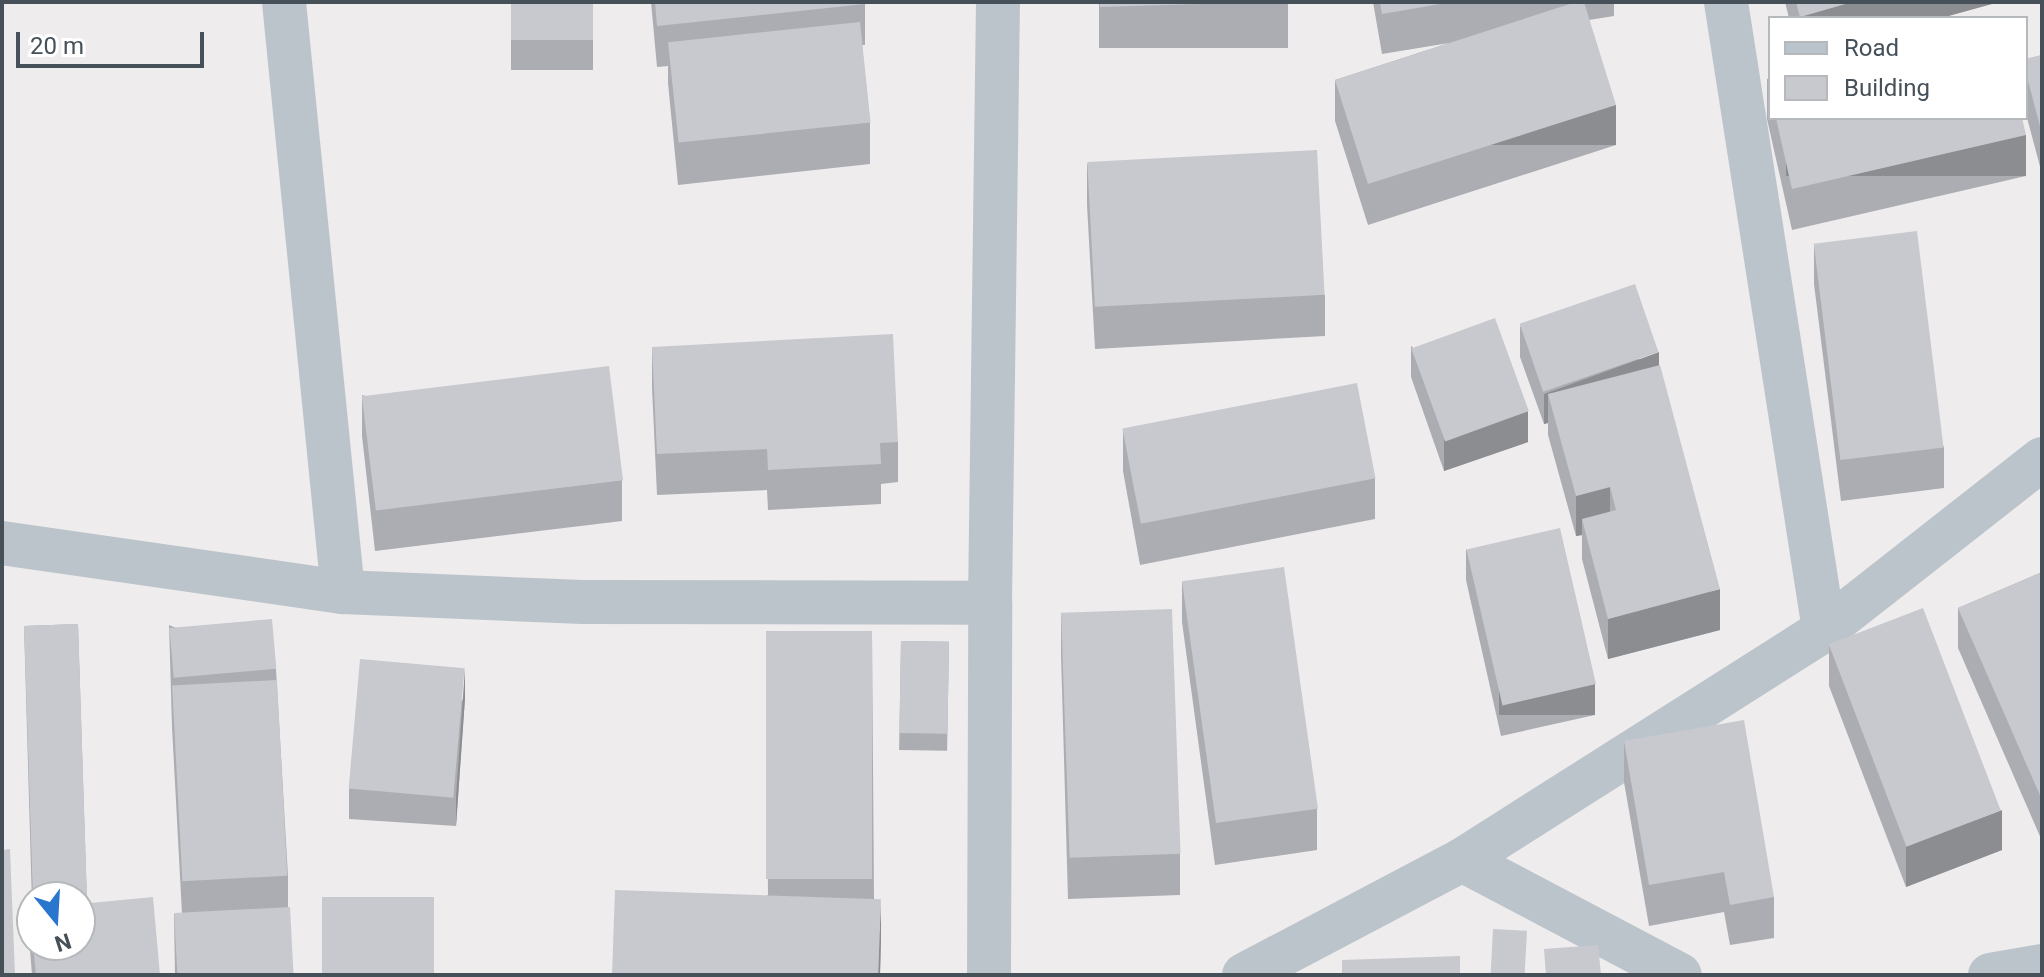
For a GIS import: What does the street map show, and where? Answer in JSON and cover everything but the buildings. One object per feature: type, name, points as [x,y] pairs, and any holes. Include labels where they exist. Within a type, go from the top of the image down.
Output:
[{"type":"street","points":[[284,2],[343,592]]},
{"type":"street","points":[[989,975],[990,603],[998,2]]},
{"type":"street","points":[[1726,2],[1824,630]]},
{"type":"street","points":[[1244,975],[1462,860],[1824,630],[2042,459]]},
{"type":"street","points":[[2,543],[343,592],[583,602],[990,603]]},
{"type":"street","points":[[1462,860],[1680,975]]},
{"type":"street","points":[[1990,975],[2042,966]]}]
